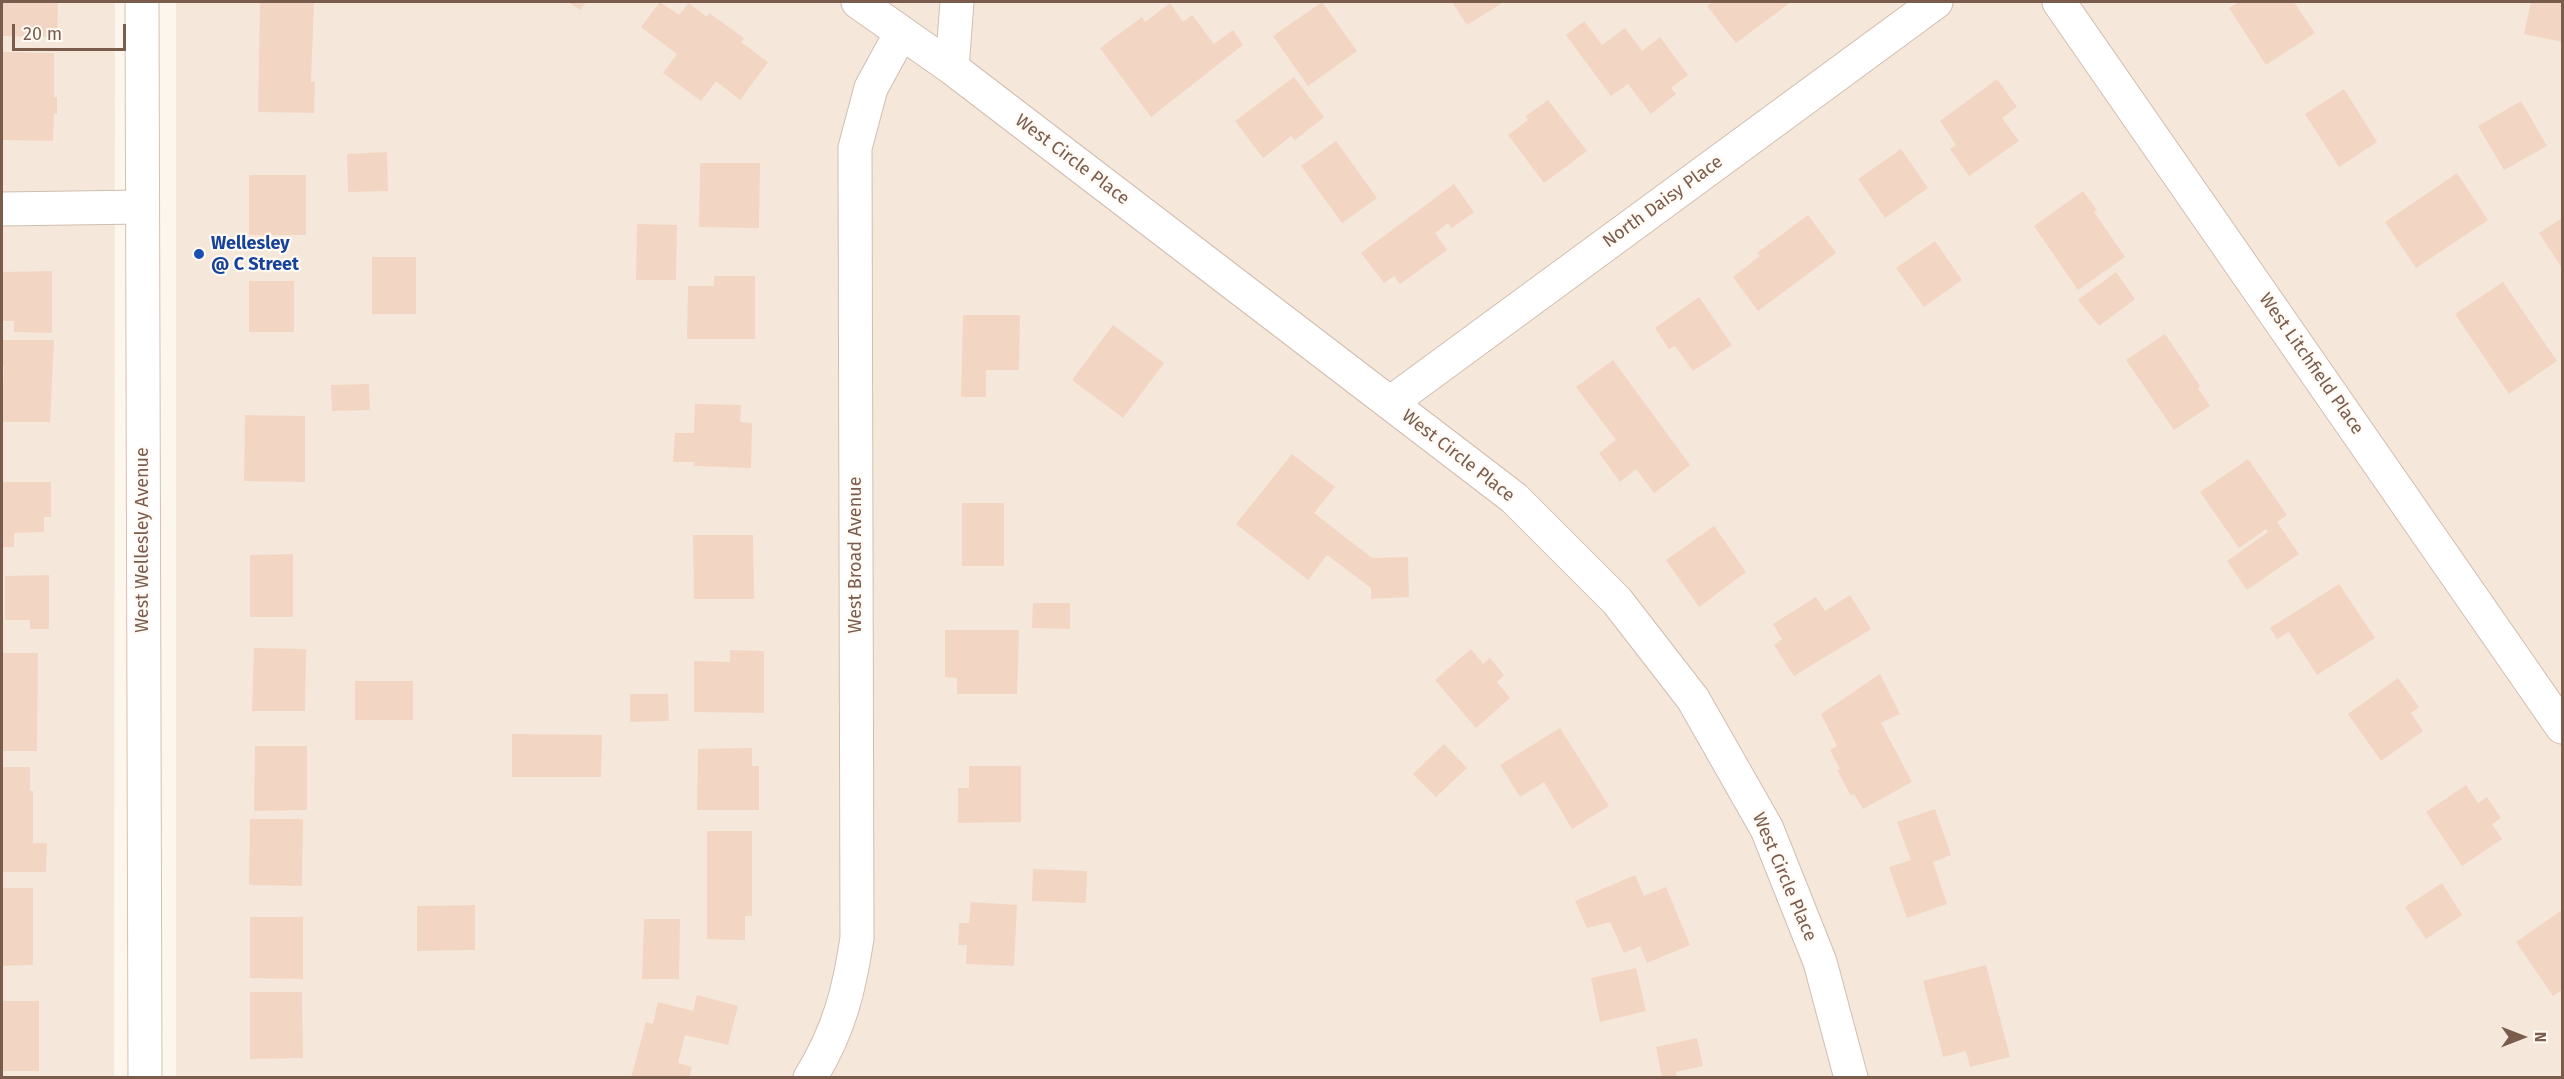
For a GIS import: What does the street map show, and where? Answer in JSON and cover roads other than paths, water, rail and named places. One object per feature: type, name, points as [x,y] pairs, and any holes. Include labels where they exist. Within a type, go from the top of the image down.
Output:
[{"type":"street","name":"West Wellesley Avenue","points":[[142,2],[145,1077]]},
{"type":"street","name":"West Circle Place","points":[[858,2],[952,68],[1514,498],[1617,601],[1693,699],[1767,829],[1820,962],[1851,1077]]},
{"type":"street","points":[[952,68],[957,2]]},
{"type":"street","name":"North Daisy Place","points":[[1390,402],[1936,2]]},
{"type":"street","name":"West Litchfield Place","points":[[2059,2],[2562,727]]},
{"type":"street","name":"West Broad Avenue","points":[[810,1077],[827,1051],[849,990],[857,938],[855,148],[871,88],[901,33]]},
{"type":"street","points":[[2,209],[141,207]]},
{"type":"place","name":"Wellesley @ C Street","points":[[199,254]]}]
